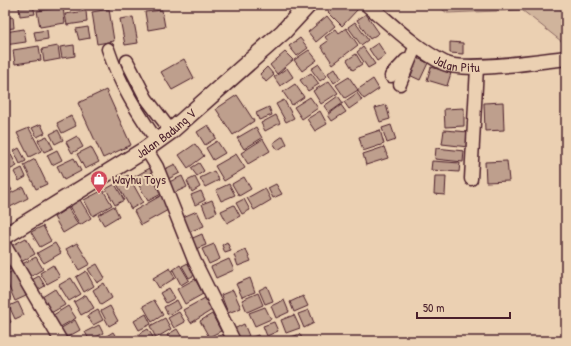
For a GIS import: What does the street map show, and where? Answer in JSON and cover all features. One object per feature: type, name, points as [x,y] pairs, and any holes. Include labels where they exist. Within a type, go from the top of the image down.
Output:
[{"type":"main road","name":"Jalan Badung V","points":[[5,236],[152,145],[171,131],[283,32],[308,5]]},
{"type":"street","name":"Jalan Pitu","points":[[368,5],[414,49],[445,63],[459,67],[477,67],[566,58]]},
{"type":"street","points":[[108,49],[131,104],[152,145],[157,167],[194,260],[234,341]]},
{"type":"street","points":[[395,80],[414,49]]},
{"type":"street","points":[[127,61],[146,98],[171,131]]},
{"type":"street","points":[[471,179],[477,67]]},
{"type":"street","points":[[5,246],[61,341]]},
{"type":"shaded area","points":[[437,5],[566,5],[566,45],[522,10],[447,13]]},
{"type":"building","points":[[33,5],[35,14],[20,16],[19,7]]},
{"type":"building","points":[[334,5],[354,5],[358,9],[342,26],[328,12]]},
{"type":"building","points":[[63,7],[65,23],[40,27],[37,11]]},
{"type":"building","points":[[109,9],[114,41],[97,44],[92,12]]},
{"type":"building","points":[[162,10],[165,27],[148,30],[145,12]]},
{"type":"building","points":[[86,11],[87,22],[67,25],[65,14]]},
{"type":"building","points":[[366,14],[379,33],[370,39],[357,20]]},
{"type":"building","points":[[327,16],[335,26],[316,42],[308,32]]},
{"type":"building","points":[[13,17],[14,28],[5,29],[5,18]]},
{"type":"building","points":[[133,17],[138,43],[125,45],[120,19]]},
{"type":"building","points":[[355,22],[368,40],[361,45],[348,27]]},
{"type":"building","points":[[88,27],[90,38],[79,40],[76,29]]},
{"type":"building","points":[[346,28],[358,45],[333,64],[321,46],[328,41],[325,37],[336,29],[339,33]]},
{"type":"building","points":[[24,29],[26,42],[5,45],[5,32]]},
{"type":"building","points":[[47,30],[48,39],[36,41],[34,32]]},
{"type":"building","points":[[300,38],[308,48],[297,56],[289,46]]},
{"type":"building","points":[[450,42],[463,43],[463,54],[450,53]]},
{"type":"building","points":[[378,43],[386,55],[377,61],[369,49]]},
{"type":"building","points":[[74,45],[75,56],[62,58],[60,47]]},
{"type":"building","points":[[39,46],[41,60],[15,64],[13,50]]},
{"type":"building","points":[[58,46],[60,59],[44,62],[42,49]]},
{"type":"building","points":[[363,47],[375,64],[368,68],[357,52]]},
{"type":"building","points":[[309,50],[317,60],[302,71],[294,60]]},
{"type":"building","points":[[285,52],[293,60],[277,74],[270,65]]},
{"type":"building","points":[[356,54],[362,64],[353,70],[347,60]]},
{"type":"building","points":[[415,57],[428,63],[420,80],[407,74]]},
{"type":"building","points":[[184,59],[194,78],[172,90],[161,72]]},
{"type":"building","points":[[319,64],[327,76],[320,81],[311,69]]},
{"type":"building","points":[[267,67],[274,75],[266,82],[260,74]]},
{"type":"building","points":[[431,67],[451,73],[447,86],[427,80]]},
{"type":"building","points":[[287,68],[293,77],[280,86],[274,77]]},
{"type":"building","points":[[335,68],[341,78],[334,83],[328,73]]},
{"type":"building","points":[[311,73],[319,84],[308,91],[300,80]]},
{"type":"building","points":[[349,77],[358,90],[345,98],[336,85]]},
{"type":"building","points":[[373,79],[379,89],[364,99],[357,90]]},
{"type":"building","points":[[329,81],[338,93],[321,104],[313,91]]},
{"type":"building","points":[[295,84],[304,97],[292,105],[283,92]]},
{"type":"building","points":[[106,90],[131,145],[103,158],[78,103]]},
{"type":"building","points":[[357,93],[362,100],[349,109],[344,102]]},
{"type":"building","points":[[237,95],[254,121],[233,135],[216,109]]},
{"type":"building","points":[[338,96],[343,103],[329,113],[324,106]]},
{"type":"building","points":[[310,97],[318,108],[302,119],[294,107]]},
{"type":"building","points":[[284,100],[294,118],[286,122],[276,104]]},
{"type":"building","points":[[503,102],[504,130],[485,131],[484,103]]},
{"type":"building","points":[[341,105],[346,112],[332,121],[328,115]]},
{"type":"building","points":[[386,105],[390,119],[380,122],[375,108]]},
{"type":"building","points":[[269,107],[272,115],[259,120],[256,113]]},
{"type":"building","points":[[464,108],[464,126],[445,127],[444,109]]},
{"type":"building","points":[[320,111],[327,124],[315,131],[307,119]]},
{"type":"building","points":[[276,115],[280,123],[265,131],[261,123]]},
{"type":"building","points":[[71,116],[76,126],[62,133],[57,123]]},
{"type":"building","points":[[41,124],[45,133],[37,137],[32,128]]},
{"type":"building","points":[[208,125],[216,138],[205,145],[197,132]]},
{"type":"building","points":[[391,125],[396,140],[387,143],[382,128]]},
{"type":"building","points":[[256,127],[262,138],[244,149],[237,138]]},
{"type":"building","points":[[29,128],[41,151],[29,157],[17,133]]},
{"type":"building","points":[[58,130],[63,140],[55,144],[50,134]]},
{"type":"building","points":[[380,130],[384,144],[363,151],[359,137]]},
{"type":"building","points":[[444,130],[469,132],[468,147],[442,144]]},
{"type":"building","points":[[47,136],[53,148],[44,152],[38,140]]},
{"type":"building","points":[[77,136],[83,147],[72,153],[66,142]]},
{"type":"building","points":[[283,136],[287,144],[278,150],[273,143]]},
{"type":"building","points":[[263,139],[270,151],[248,164],[241,153]]},
{"type":"building","points":[[217,141],[225,153],[213,160],[206,148]]},
{"type":"building","points":[[195,144],[204,156],[188,168],[179,155]]},
{"type":"building","points":[[91,147],[99,162],[85,169],[77,154]]},
{"type":"building","points":[[384,147],[388,158],[366,165],[363,154]]},
{"type":"building","points":[[19,148],[26,161],[20,164],[14,151]]},
{"type":"building","points":[[436,148],[464,151],[463,162],[435,159]]},
{"type":"building","points":[[57,150],[62,160],[52,165],[47,155]]},
{"type":"building","points":[[9,151],[17,166],[5,172],[5,153]]},
{"type":"building","points":[[236,154],[245,168],[224,181],[215,166]]},
{"type":"building","points":[[74,158],[81,171],[64,180],[57,166]]},
{"type":"building","points":[[35,159],[47,184],[36,189],[24,165]]},
{"type":"building","points":[[432,161],[460,163],[459,172],[431,170]]},
{"type":"building","points":[[507,161],[509,181],[486,182],[485,162]]},
{"type":"building","points":[[199,163],[204,171],[197,176],[191,168]]},
{"type":"building","points":[[175,164],[180,173],[168,179],[163,170]]},
{"type":"building","points":[[22,168],[26,177],[19,181],[14,172]]},
{"type":"building","points":[[150,168],[163,193],[148,201],[134,177]]},
{"type":"building","points":[[214,171],[219,180],[205,187],[200,178]]},
{"type":"building","points":[[128,175],[143,202],[131,209],[116,182]]},
{"type":"building","points":[[182,176],[187,187],[174,193],[169,182]]},
{"type":"building","points":[[435,176],[446,176],[445,195],[434,194]]},
{"type":"building","points":[[195,177],[200,187],[192,192],[187,181]]},
{"type":"building","points":[[244,177],[251,189],[239,196],[232,184]]},
{"type":"building","points":[[5,179],[12,190],[5,194]]},
{"type":"building","points":[[115,184],[124,200],[115,205],[106,189]]},
{"type":"building","points":[[229,184],[235,195],[221,201],[216,190]]},
{"type":"building","points":[[276,184],[282,194],[273,198],[268,188]]},
{"type":"building","points":[[23,187],[28,198],[10,207],[5,196]]},
{"type":"building","points":[[265,188],[271,200],[254,210],[247,198]]},
{"type":"building","points":[[103,190],[112,205],[93,216],[84,200]]},
{"type":"building","points":[[201,191],[205,200],[195,205],[191,195]]},
{"type":"building","points":[[162,195],[170,209],[141,225],[134,211]]},
{"type":"building","points":[[244,199],[250,210],[242,214],[236,203]]},
{"type":"building","points":[[80,200],[91,218],[80,225],[69,206]]},
{"type":"building","points":[[212,200],[217,212],[207,217],[202,204]]},
{"type":"building","points":[[234,205],[240,216],[227,223],[221,211]]},
{"type":"building","points":[[114,206],[119,216],[104,225],[98,215]]},
{"type":"building","points":[[68,208],[78,224],[63,233],[54,217]]},
{"type":"building","points":[[197,211],[204,226],[189,232],[183,217]]},
{"type":"building","points":[[43,226],[51,241],[40,247],[31,232]]},
{"type":"building","points":[[202,234],[206,245],[193,250],[188,240]]},
{"type":"building","points":[[26,238],[35,254],[21,262],[11,246]]},
{"type":"building","points":[[227,242],[231,251],[225,253],[222,245]]},
{"type":"building","points":[[55,243],[61,253],[44,263],[37,253]]},
{"type":"building","points":[[77,243],[90,264],[79,270],[66,249]]},
{"type":"building","points":[[214,244],[220,259],[209,264],[202,249]]},
{"type":"building","points":[[246,250],[251,261],[238,266],[234,255]]},
{"type":"building","points":[[5,257],[11,269],[5,272]]},
{"type":"building","points":[[36,257],[43,269],[30,277],[22,264]]},
{"type":"building","points":[[229,259],[234,270],[216,278],[211,267]]},
{"type":"building","points":[[188,263],[195,275],[189,278],[182,266]]},
{"type":"building","points":[[97,264],[105,278],[97,283],[88,269]]},
{"type":"building","points":[[53,265],[60,277],[47,284],[40,273]]},
{"type":"building","points":[[180,265],[189,280],[181,285],[173,270]]},
{"type":"building","points":[[170,268],[175,278],[159,288],[153,278]]},
{"type":"building","points":[[15,270],[26,296],[15,301],[5,275]]},
{"type":"building","points":[[86,271],[94,286],[84,292],[76,277]]},
{"type":"building","points":[[39,276],[45,286],[36,291],[30,281]]},
{"type":"building","points":[[71,278],[81,294],[69,301],[59,285]]},
{"type":"building","points":[[250,278],[255,292],[242,297],[236,284]]},
{"type":"building","points":[[195,279],[203,294],[185,304],[177,289]]},
{"type":"building","points":[[104,283],[112,298],[101,305],[93,290]]},
{"type":"building","points":[[267,286],[273,301],[265,304],[259,290]]},
{"type":"building","points":[[5,288],[10,298],[5,301]]},
{"type":"building","points":[[169,288],[175,298],[166,303],[160,293]]},
{"type":"building","points":[[55,289],[65,305],[51,313],[42,297]]},
{"type":"building","points":[[233,290],[241,308],[228,313],[221,295]]},
{"type":"building","points":[[258,293],[263,305],[247,312],[242,300]]},
{"type":"building","points":[[86,295],[94,308],[81,315],[74,302]]},
{"type":"building","points":[[303,296],[308,306],[294,312],[290,302]]},
{"type":"building","points":[[205,298],[212,310],[191,323],[183,310]]},
{"type":"building","points":[[154,300],[163,315],[152,322],[143,306]]},
{"type":"building","points":[[177,300],[181,308],[168,315],[164,307]]},
{"type":"building","points":[[284,300],[289,312],[276,318],[271,306]]},
{"type":"building","points":[[18,302],[24,315],[15,319],[9,306]]},
{"type":"building","points":[[68,306],[76,318],[57,329],[50,317]]},
{"type":"building","points":[[110,306],[118,321],[109,326],[101,311]]},
{"type":"building","points":[[265,307],[271,319],[255,326],[249,313]]},
{"type":"building","points":[[5,309],[11,322],[5,325]]},
{"type":"building","points":[[98,310],[103,320],[93,325],[87,316]]},
{"type":"building","points":[[309,310],[314,323],[304,328],[298,314]]},
{"type":"building","points":[[179,312],[185,322],[174,328],[168,318]]},
{"type":"building","points":[[146,314],[151,324],[139,330],[134,321]]},
{"type":"building","points":[[212,314],[221,331],[209,337],[200,321]]},
{"type":"building","points":[[294,315],[300,328],[286,333],[281,320]]},
{"type":"building","points":[[165,318],[171,329],[156,338],[150,326]]},
{"type":"building","points":[[75,320],[80,330],[64,339],[58,330]]},
{"type":"building","points":[[274,322],[278,331],[267,336],[263,326]]},
{"type":"building","points":[[244,324],[249,336],[237,341],[232,330]]},
{"type":"building","points":[[99,325],[103,333],[90,341],[85,332]]},
{"type":"building","points":[[148,329],[154,339],[151,341],[131,341],[130,339]]},
{"type":"building","points":[[177,329],[184,341],[171,341],[167,335]]},
{"type":"building","points":[[113,332],[118,340],[107,341],[105,337]]},
{"type":"building","points":[[223,334],[227,341],[210,341]]},
{"type":"building","points":[[300,334],[303,341],[292,341],[291,337]]},
{"type":"building","points":[[258,335],[260,341],[247,341],[247,339]]},
{"type":"place","name":"Wayhu Toys","points":[[99,194]]}]
